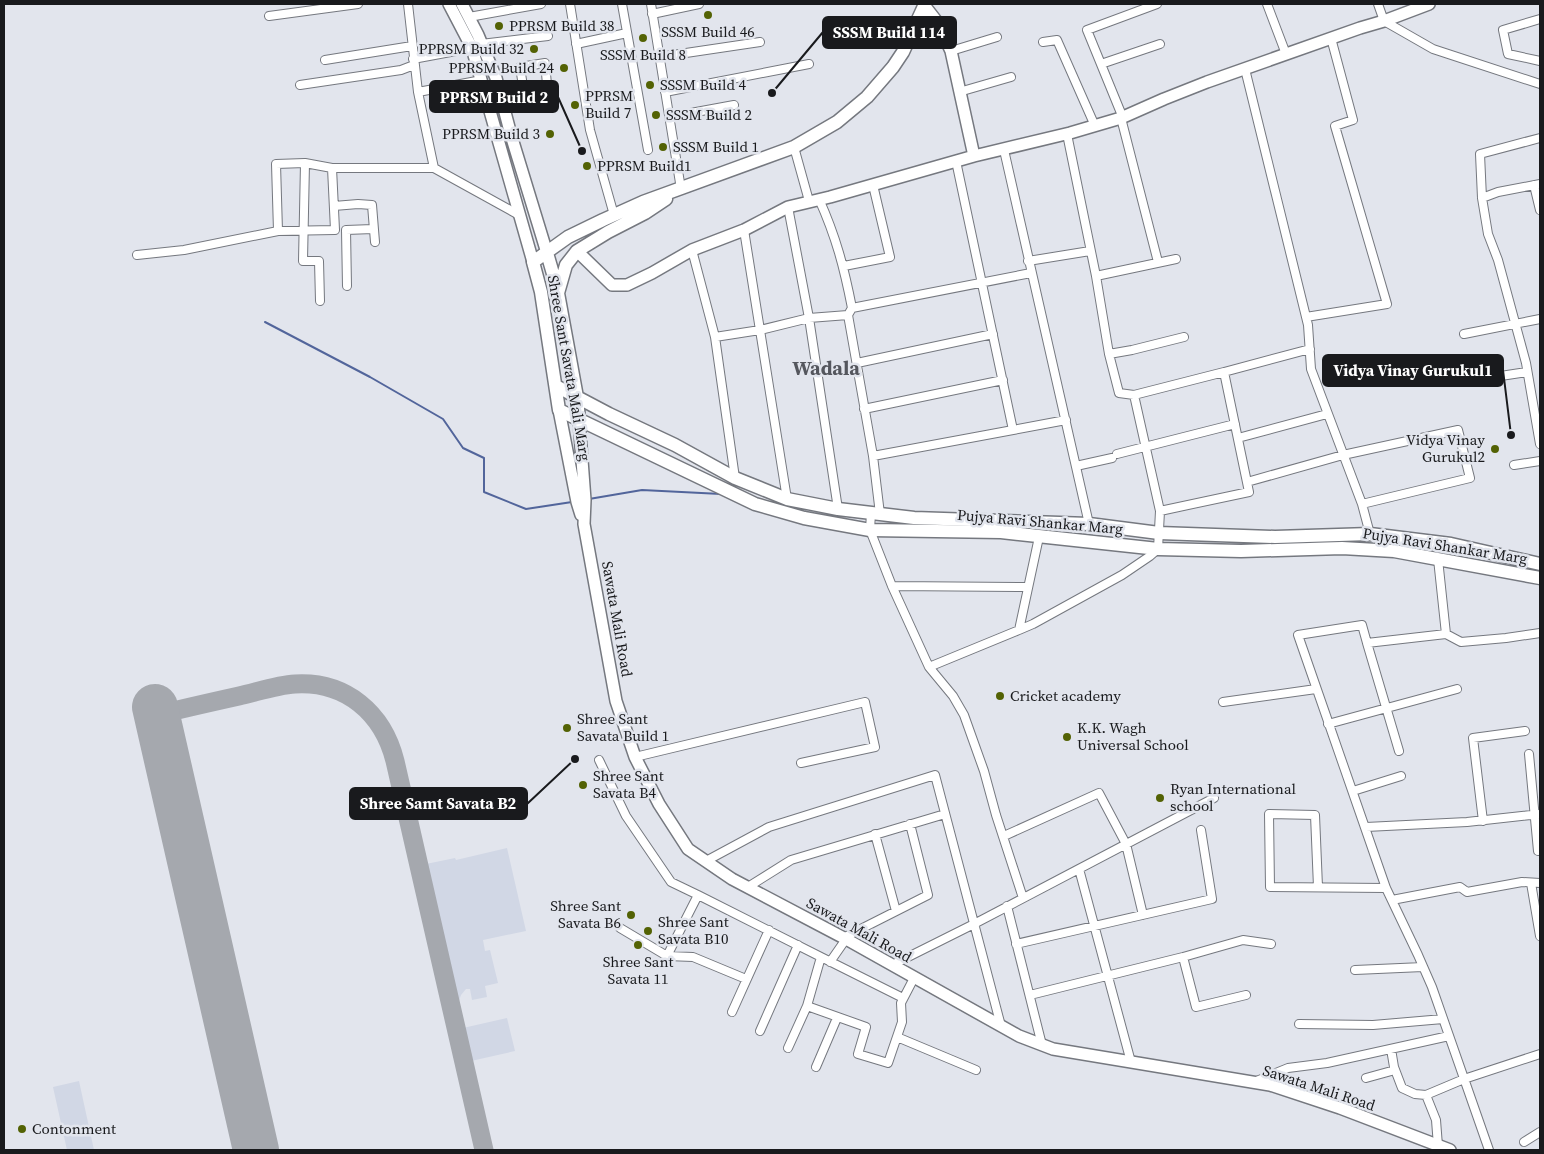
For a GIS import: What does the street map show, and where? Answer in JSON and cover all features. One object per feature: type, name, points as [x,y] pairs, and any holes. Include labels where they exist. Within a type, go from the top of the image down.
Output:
[{"type":"main road","name":"Shree Sant Savata Mali Marg","points":[[559,410],[541,292],[533,262],[568,238],[614,215],[643,202],[794,146],[837,122],[856,107],[881,82],[903,52],[925,4]]},
{"type":"main road","name":"Shree Sant Savata Mali Marg","points":[[579,420],[577,398],[558,293],[566,265],[577,251],[645,213],[680,189]]},
{"type":"main road","points":[[547,253],[558,293]]},
{"type":"main road","points":[[556,386],[577,398],[675,444],[735,478],[787,499],[838,509],[914,518],[1089,524],[1159,533],[1275,537],[1370,534],[1452,544],[1540,564]]},
{"type":"main road","name":"Pujya Ravi Shankar Marg","points":[[559,410],[755,504],[804,518],[870,530],[1002,532],[1158,549],[1241,551],[1342,548],[1394,552],[1540,578]]},
{"type":"street","points":[[268,16],[358,4]]},
{"type":"street","points":[[408,4],[418,92],[434,168]]},
{"type":"street","points":[[449,4],[496,78],[547,253]]},
{"type":"street","points":[[462,4],[469,17],[477,46],[482,80],[533,262]]},
{"type":"street","points":[[469,17],[541,4]]},
{"type":"street","points":[[570,4],[590,130],[614,215]]},
{"type":"street","points":[[622,4],[648,150]]},
{"type":"street","points":[[650,4],[680,189]]},
{"type":"street","points":[[652,14],[699,4]]},
{"type":"street","points":[[925,4],[938,23],[951,51],[974,156]]},
{"type":"street","points":[[1157,4],[1087,30],[1122,118],[1158,262]]},
{"type":"street","points":[[1267,4],[1286,54]]},
{"type":"street","points":[[1378,4],[1384,21],[1433,49],[1540,84]]},
{"type":"street","points":[[577,251],[612,285],[627,285],[692,250],[744,230],[788,207],[1122,118],[1164,98],[1429,4]]},
{"type":"street","points":[[1540,19],[1503,30],[1508,54],[1540,60]]},
{"type":"street","points":[[576,44],[627,32]]},
{"type":"street","points":[[300,85],[401,70],[414,62],[477,46],[548,36]]},
{"type":"street","points":[[951,51],[996,37]]},
{"type":"street","points":[[1306,316],[1387,304],[1335,126],[1353,120],[1331,38]]},
{"type":"street","points":[[1042,42],[1057,40],[1095,126]]},
{"type":"street","points":[[659,57],[760,42]]},
{"type":"street","points":[[1101,64],[1160,44]]},
{"type":"street","points":[[325,60],[412,46]]},
{"type":"street","points":[[490,108],[548,95],[545,63],[520,67],[525,99]]},
{"type":"street","points":[[665,92],[809,64]]},
{"type":"street","points":[[1245,69],[1306,316],[1311,369],[1362,504],[1370,534]]},
{"type":"street","points":[[960,92],[1011,77]]},
{"type":"street","points":[[418,92],[482,80]]},
{"type":"street","points":[[669,117],[734,105]]},
{"type":"street","points":[[1067,134],[1096,276],[1109,354],[1119,393],[1134,396],[1310,349]]},
{"type":"street","points":[[1540,138],[1480,154],[1482,198],[1488,234],[1498,260],[1538,412],[1540,444]]},
{"type":"street","points":[[794,146],[814,200],[836,240],[844,266],[852,308],[848,316],[873,456],[876,514],[870,530],[892,586],[929,667],[954,696],[964,715],[982,764],[1023,898]]},
{"type":"street","points":[[1004,150],[1089,524]]},
{"type":"street","points":[[956,162],[1014,430]]},
{"type":"street","points":[[278,231],[276,164],[305,163],[332,168],[434,168],[519,215]]},
{"type":"street","points":[[305,163],[304,261],[319,261],[320,301]]},
{"type":"street","points":[[137,255],[184,250],[278,231],[335,230],[332,168]]},
{"type":"street","points":[[1482,198],[1498,192],[1537,184],[1540,210]]},
{"type":"street","points":[[844,266],[890,257],[873,185]]},
{"type":"street","points":[[334,206],[372,205],[375,242]]},
{"type":"street","points":[[788,207],[809,318],[838,509]]},
{"type":"street","points":[[347,286],[346,230],[373,229]]},
{"type":"street","points":[[744,230],[787,499]]},
{"type":"street","points":[[692,250],[715,337],[735,478]]},
{"type":"street","points":[[1028,261],[1090,251]]},
{"type":"street","points":[[1096,276],[1176,259]]},
{"type":"street","points":[[852,308],[1031,273]]},
{"type":"street","points":[[715,337],[760,330],[809,318],[848,316]]},
{"type":"street","points":[[1464,334],[1540,319]]},
{"type":"street","points":[[857,363],[993,334]]},
{"type":"street","points":[[1109,354],[1184,337]]},
{"type":"street","points":[[1160,511],[1249,492],[1224,372]]},
{"type":"street","points":[[1482,379],[1528,372]]},
{"type":"street","points":[[864,409],[1003,380]]},
{"type":"street","points":[[929,667],[1033,624],[1122,575],[1158,549],[1160,511],[1134,396]]},
{"type":"street","name":"Shree Sant Savata Mali Marg","points":[[559,410],[577,502],[584,524]]},
{"type":"street","points":[[1238,438],[1327,414]]},
{"type":"street","name":"Sawata Mali Road","points":[[579,420],[585,500],[584,524],[616,701],[635,757],[659,804],[688,848],[732,879],[1019,1036],[1053,1049],[1270,1085],[1340,1108],[1450,1150]]},
{"type":"street","points":[[873,456],[1066,420]]},
{"type":"street","points":[[1076,466],[1145,446],[1235,424]]},
{"type":"street","points":[[1247,482],[1343,455],[1458,430],[1470,478],[1362,504]]},
{"type":"street","points":[[1514,465],[1540,461]]},
{"type":"street","points":[[1019,630],[1039,537]]},
{"type":"street","points":[[1438,559],[1446,634]]},
{"type":"street","points":[[892,586],[1028,587]]},
{"type":"street","points":[[1398,751],[1362,624],[1298,635],[1386,888],[1424,967],[1489,1150]]},
{"type":"street","points":[[1367,643],[1446,634],[1461,642],[1540,633]]},
{"type":"street","points":[[1224,702],[1316,689]]},
{"type":"street","points":[[1328,724],[1457,689]]},
{"type":"street","points":[[635,757],[865,702],[875,747],[800,764]]},
{"type":"street","points":[[1483,820],[1473,738],[1525,731]]},
{"type":"street","points":[[1529,754],[1537,815],[1538,851]]},
{"type":"street","points":[[599,760],[626,816],[670,882],[904,998]]},
{"type":"street","points":[[706,861],[770,827],[934,775],[1002,1026]]},
{"type":"street","points":[[1353,791],[1401,776]]},
{"type":"street","points":[[1004,836],[1099,793],[1126,844],[1143,915]]},
{"type":"street","points":[[892,965],[1214,798]]},
{"type":"street","points":[[748,887],[791,860],[945,814]]},
{"type":"street","points":[[1318,887],[1315,815],[1269,814],[1270,887],[1386,888]]},
{"type":"street","points":[[1366,826],[1483,820],[1537,815]]},
{"type":"street","points":[[830,962],[844,939],[928,895],[910,824]]},
{"type":"street","points":[[1016,944],[1212,899],[1201,830]]},
{"type":"street","points":[[875,834],[896,911]]},
{"type":"street","points":[[1079,869],[1131,1062]]},
{"type":"street","points":[[1392,900],[1460,887],[1467,892],[1522,882],[1540,883]]},
{"type":"street","points":[[1530,883],[1540,936]]},
{"type":"street","points":[[667,956],[698,895]]},
{"type":"street","points":[[1007,906],[1042,1045]]},
{"type":"street","points":[[620,928],[667,956],[693,957],[746,979]]},
{"type":"street","points":[[732,1012],[769,930]]},
{"type":"street","points":[[1030,995],[1243,940],[1271,944]]},
{"type":"street","points":[[760,1031],[798,945]]},
{"type":"street","points":[[788,1048],[807,1006],[821,956]]},
{"type":"street","points":[[1183,957],[1196,1007],[1246,995]]},
{"type":"street","points":[[1355,970],[1424,967]]},
{"type":"street","points":[[807,1006],[866,1027],[858,1054],[888,1063],[902,1022],[901,1003],[914,978]]},
{"type":"street","points":[[816,1067],[837,1018]]},
{"type":"street","points":[[1299,1024],[1373,1025],[1443,1019]]},
{"type":"street","points":[[1253,1082],[1288,1068],[1327,1063],[1449,1036]]},
{"type":"street","points":[[897,1037],[976,1070]]},
{"type":"street","points":[[1391,1049],[1395,1070],[1402,1088],[1415,1094],[1426,1095],[1464,1079],[1540,1054]]},
{"type":"street","points":[[1366,1078],[1395,1070]]},
{"type":"street","points":[[1426,1095],[1436,1120],[1438,1146]]},
{"type":"street","points":[[1524,1142],[1540,1132]]},
{"type":"shaded area","points":[[507,848],[526,931],[483,940],[485,951],[490,950],[498,983],[485,986],[487,997],[472,1000],[470,989],[466,989],[461,995],[458,1004],[426,864],[455,858],[456,860]]},
{"type":"shaded area","points":[[507,1018],[515,1051],[471,1061],[463,1028]]},
{"type":"shaded area","points":[[79,1081],[94,1150],[67,1150],[53,1087]]},
{"type":"waterway","points":[[265,322],[370,377],[443,419],[463,448],[484,458],[484,492],[526,509],[572,502]]},
{"type":"waterway","points":[[589,499],[642,490],[721,494]]},
{"type":"taxiway","points":[[157,715],[274,687],[295,684],[313,684],[346,694],[360,703],[372,715],[381,728],[395,761],[484,1150]]},
{"type":"runway","points":[[155,707],[256,1150]]},
{"type":"place","name":"SSSM Build 46","points":[[708,15]]},
{"type":"place","name":"PPRSM Build 38","points":[[499,26]]},
{"type":"place","name":"SSSM Build 8","points":[[643,38]]},
{"type":"place","name":"PPRSM Build 32","points":[[534,49]]},
{"type":"place","name":"PPRSM Build 24","points":[[564,68]]},
{"type":"place","name":"SSSM Build 4","points":[[650,85]]},
{"type":"place","name":"SSSM Build 114","points":[[772,93]]},
{"type":"place","name":"PPRSM Build 7","points":[[575,105]]},
{"type":"place","name":"SSSM Build 2","points":[[656,115]]},
{"type":"place","name":"PPRSM Build 3","points":[[550,134]]},
{"type":"place","name":"SSSM Build 1","points":[[663,147]]},
{"type":"place","name":"PPRSM Build 2","points":[[582,151]]},
{"type":"place","name":"PPRSM Build1","points":[[587,166]]},
{"type":"place","name":"Vidya Vinay Gurukul1","points":[[1511,435]]},
{"type":"place","name":"Vidya Vinay Gurukul2","points":[[1495,449]]},
{"type":"place","name":"Cricket academy","points":[[1000,696]]},
{"type":"place","name":"Shree Sant Savata Build 1","points":[[567,728]]},
{"type":"place","name":"K.K. Wagh Universal School","points":[[1067,737]]},
{"type":"place","name":"Shree Samt Savata B2","points":[[575,759]]},
{"type":"place","name":"Shree Sant Savata B4","points":[[583,785]]},
{"type":"place","name":"Ryan International school","points":[[1160,798]]},
{"type":"place","name":"Shree Sant Savata B6","points":[[631,915]]},
{"type":"place","name":"Shree Sant Savata B10","points":[[648,931]]},
{"type":"place","name":"Shree Sant Savata 11","points":[[638,945]]},
{"type":"place","name":"Contonment","points":[[22,1129]]},
{"type":"district","name":"Wadala","points":[[826,368]]}]
